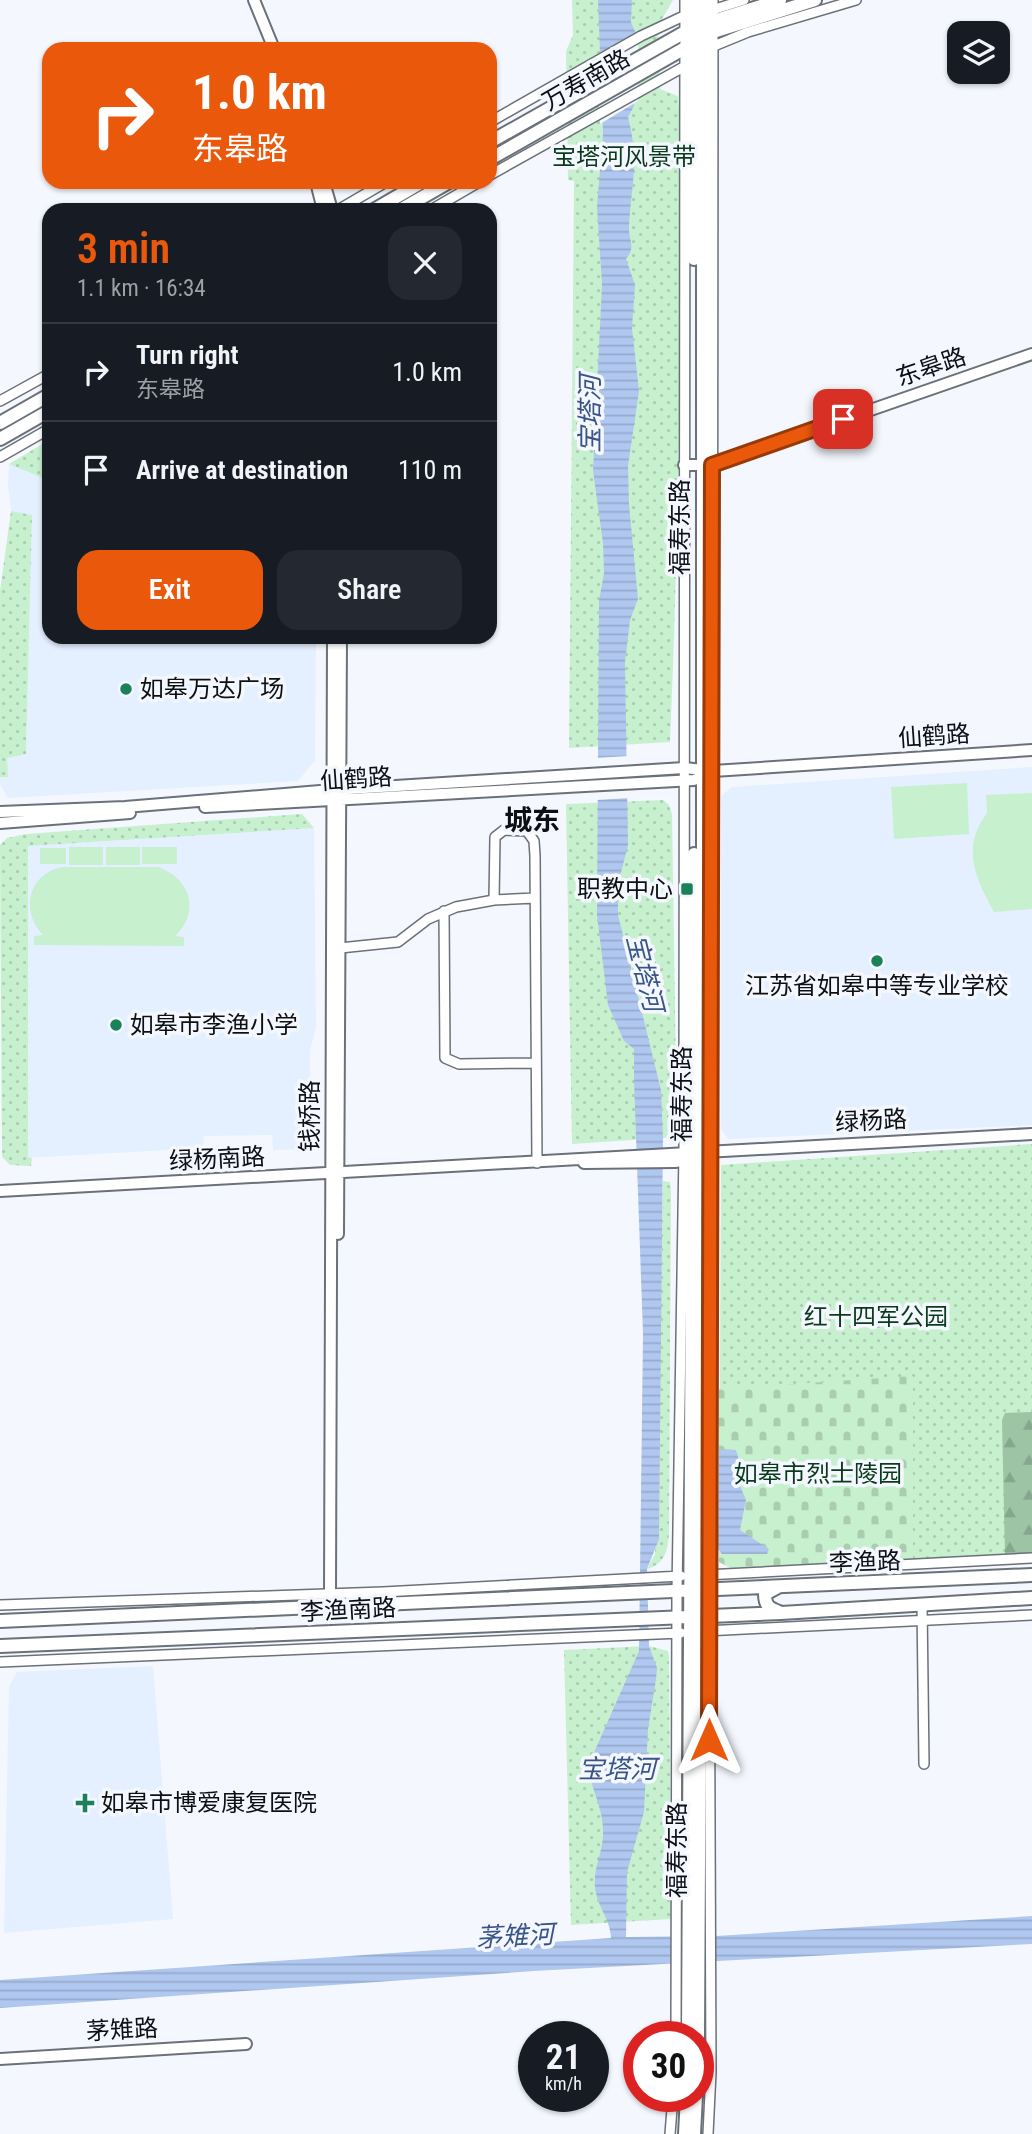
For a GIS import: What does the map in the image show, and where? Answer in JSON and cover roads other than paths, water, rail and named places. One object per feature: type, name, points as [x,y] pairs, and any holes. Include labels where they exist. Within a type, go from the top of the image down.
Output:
[{"type":"main road","points":[[699,28],[780,0]]},
{"type":"main road","points":[[699,28],[815,0]]},
{"type":"main road","name":"万寿南路","points":[[497,138],[641,55],[699,28]]},
{"type":"main road","name":"万寿南路","points":[[497,155],[641,73],[699,28]]},
{"type":"main road","name":"福寿东路","points":[[689,2021],[693,1968],[691,1155],[696,773],[699,28]]},
{"type":"main road","points":[[385,203],[410,189]]},
{"type":"main road","points":[[412,203],[437,189]]},
{"type":"main road","points":[[0,423],[42,399]]},
{"type":"main road","points":[[0,439],[42,415]]},
{"type":"main road","name":"李渔路","points":[[693,1590],[1032,1575]]},
{"type":"main road","points":[[781,1613],[769,1608],[765,1594],[782,1586]]},
{"type":"main road","name":"李渔南路","points":[[0,1621],[693,1590]]},
{"type":"main road","points":[[619,1618],[626,1610],[626,1601],[620,1595]]},
{"type":"main road","name":"李渔路","points":[[694,1615],[781,1613],[1032,1598]]},
{"type":"main road","name":"李渔南路","points":[[0,1646],[694,1615]]},
{"type":"main road","name":"福寿东路","points":[[693,1968],[697,2021]]},
{"type":"main road","points":[[685,2134],[686,2112]]},
{"type":"main road","points":[[694,2134],[695,2112]]},
{"type":"street","points":[[254,0],[271,42]]},
{"type":"street","points":[[685,0],[699,28],[696,773],[691,1155],[693,1968],[711,2072],[708,2134]]},
{"type":"street","points":[[497,171],[641,90],[699,28],[744,0]]},
{"type":"street","points":[[497,118],[641,36],[856,0]]},
{"type":"street","points":[[348,203],[373,189]]},
{"type":"street","points":[[443,203],[467,189]]},
{"type":"street","name":"东皋路","points":[[698,465],[1032,354]]},
{"type":"street","points":[[0,401],[42,378]]},
{"type":"street","points":[[0,457],[42,433]]},
{"type":"street","name":"钱桥路","points":[[333,644],[340,948],[335,1174]]},
{"type":"street","name":"钱桥路","points":[[334,1594],[337,795],[341,644]]},
{"type":"street","name":"仙鹤路","points":[[0,812],[661,776],[1032,750]]},
{"type":"street","name":"仙鹤路","points":[[0,823],[337,795]]},
{"type":"street","points":[[494,900],[495,837],[504,830],[516,828],[527,831],[534,841],[537,1163]]},
{"type":"street","points":[[340,948],[398,942],[416,926],[444,911],[494,900],[535,898]]},
{"type":"street","points":[[444,911],[445,1058],[459,1064],[536,1063]]},
{"type":"street","name":"绿杨路","points":[[691,1155],[1032,1134]]},
{"type":"street","name":"绿杨南路","points":[[0,1191],[691,1155]]},
{"type":"street","points":[[0,1605],[334,1594],[1032,1558]]},
{"type":"street","points":[[922,1604],[924,1764]]},
{"type":"street","points":[[0,1662],[1032,1615]]},
{"type":"street","points":[[680,2021],[693,1968]]},
{"type":"street","name":"茅雉路","points":[[0,2059],[246,2044]]},
{"type":"street","points":[[670,2134],[672,2112]]},
{"type":"water","name":"宝塔河","points":[[598,0],[632,0],[631,22],[635,32],[634,106],[628,117],[634,148],[634,173],[629,228],[631,247],[626,259],[635,285],[632,328],[639,391],[628,466],[638,599],[630,620],[625,662],[628,845],[618,884],[618,915],[661,1090],[663,1138],[659,1539],[647,1569],[649,1646],[657,1668],[648,1729],[644,1812],[627,1872],[626,1937],[716,1936],[1032,1916],[1032,1944],[534,1971],[0,2008],[0,1980],[611,1938],[595,1887],[603,1825],[588,1766],[639,1651],[643,1334],[634,1049],[624,1041],[608,1005],[597,915],[599,601],[604,573],[603,543],[593,471],[602,284],[597,207],[603,133]]},
{"type":"water","points":[[723,1449],[736,1450],[743,1473],[738,1481],[746,1500],[740,1530],[769,1549],[767,1554],[722,1554],[718,1549],[719,1452]]},
{"type":"place","name":"如皋万达广场","points":[[126,689]]},
{"type":"place","name":"职教中心","points":[[687,889]]},
{"type":"place","name":"江苏省如皋中等专业学校","points":[[877,961]]},
{"type":"place","name":"如皋市李渔小学","points":[[116,1025]]},
{"type":"place","name":"如皋市博爱康复医院","points":[[85,1803]]},
{"type":"district","name":"城东","points":[[532,820]]},
{"type":"park label","name":"宝塔河风景带","points":[[624,157]]},
{"type":"park label","name":"红十四军公园","points":[[876,1317]]},
{"type":"park label","name":"如皋市烈士陵园","points":[[818,1474]]},
{"type":"water label","name":"茅雉河","points":[[515,1936]]}]
